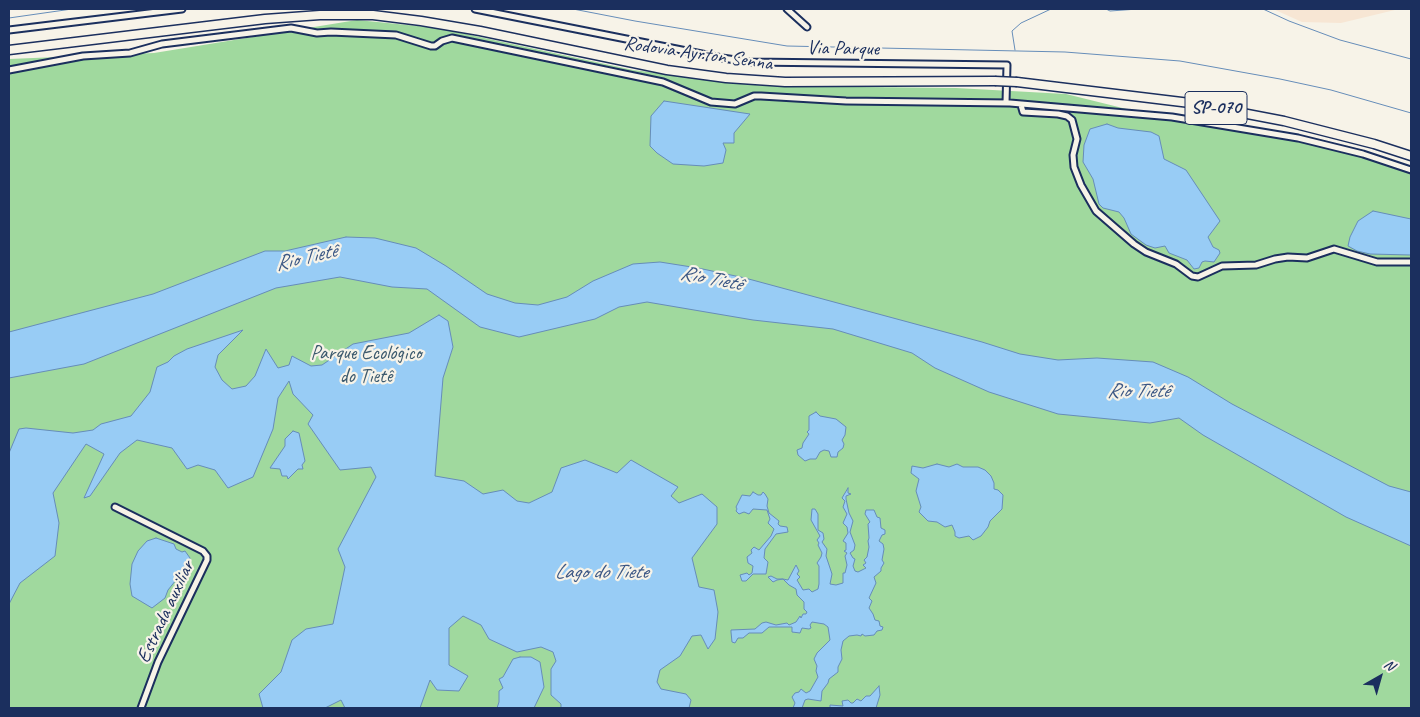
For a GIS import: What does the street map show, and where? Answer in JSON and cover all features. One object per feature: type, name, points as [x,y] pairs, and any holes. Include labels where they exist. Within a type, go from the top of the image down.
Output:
[{"type":"highway","name":"Rodovia Ayrton Senna","points":[[9,50],[265,18],[320,14],[373,15],[480,31],[667,70],[726,78],[786,82],[1017,82],[1199,105],[1284,121],[1374,144],[1411,156]]},
{"type":"street","points":[[9,30],[182,9]]},
{"type":"street","name":"Via Parque","points":[[475,9],[750,62],[1006,65],[1006,103]]},
{"type":"street","points":[[788,9],[807,27]]},
{"type":"street","points":[[9,70],[83,56],[130,53],[168,43],[298,28],[316,33],[396,35],[431,46],[452,38],[663,82],[710,102],[735,104],[754,96],[761,96],[846,101],[1006,103],[1172,117],[1325,144],[1411,170]]},
{"type":"street","points":[[1021,105],[1023,112],[1068,116],[1072,120],[1077,139],[1073,155],[1074,167],[1081,185],[1096,211],[1134,244],[1146,252],[1176,264],[1192,276],[1198,277],[1222,266],[1256,265],[1288,257],[1306,258],[1334,249],[1377,262],[1411,262]]},
{"type":"street","name":"Estrada auxiliar","points":[[115,507],[203,552],[207,556],[207,560],[158,662],[140,708]]},
{"type":"shaded area","points":[[1273,9],[1399,9],[1341,23],[1302,22]]},
{"type":"green space","name":"Parque Ecológico do Tietê","points":[[357,20],[438,28],[633,70],[765,86],[956,88],[1066,94],[1179,122],[1231,128],[1303,143],[1361,157],[1411,174],[1411,708],[9,708],[9,59],[154,53]]},
{"type":"water","points":[[664,101],[750,114],[734,133],[734,143],[723,143],[726,150],[723,163],[704,166],[673,164],[650,146],[651,116]]},
{"type":"water","points":[[1107,124],[1118,128],[1151,132],[1159,136],[1164,159],[1186,170],[1220,221],[1208,237],[1213,247],[1219,250],[1220,253],[1214,262],[1202,262],[1199,268],[1194,269],[1187,260],[1169,253],[1165,246],[1155,248],[1146,245],[1131,234],[1124,218],[1119,212],[1103,208],[1099,204],[1093,179],[1083,162],[1084,145],[1090,129]]},
{"type":"water","points":[[1373,211],[1411,219],[1411,255],[1370,254],[1357,251],[1348,246],[1358,221]]},
{"type":"water","name":"Rio Tietê","points":[[346,237],[375,238],[416,248],[487,294],[515,303],[538,305],[567,297],[593,281],[633,264],[660,262],[745,278],[1020,354],[1058,360],[1097,358],[1153,362],[1188,377],[1232,404],[1389,486],[1411,492],[1411,546],[1346,517],[1203,435],[1179,418],[1150,423],[1058,414],[989,392],[935,368],[912,353],[833,329],[753,320],[647,302],[619,307],[595,319],[519,337],[480,327],[427,289],[392,287],[340,277],[276,288],[84,364],[9,378],[9,332],[153,294],[265,251],[285,251]]},
{"type":"water","name":"Lago do Tiete","points":[[439,315],[448,321],[453,347],[443,378],[435,476],[464,481],[483,494],[503,490],[517,501],[529,503],[552,492],[561,468],[585,460],[617,473],[631,460],[678,487],[671,496],[679,503],[702,494],[717,507],[717,524],[692,558],[699,587],[714,590],[718,612],[715,639],[708,649],[701,635],[692,636],[680,656],[660,670],[657,682],[661,689],[686,694],[691,700],[689,708],[561,708],[561,704],[551,695],[551,669],[556,661],[553,652],[541,647],[517,652],[489,639],[481,625],[463,616],[449,628],[449,665],[468,676],[459,691],[437,690],[430,680],[420,708],[345,708],[341,700],[325,708],[263,708],[259,694],[281,672],[292,640],[306,629],[333,624],[345,567],[338,549],[376,477],[371,467],[340,470],[308,424],[313,415],[293,394],[289,381],[278,398],[273,429],[253,477],[228,488],[215,470],[198,465],[187,469],[172,448],[137,440],[120,453],[90,496],[84,498],[104,454],[86,444],[53,493],[59,523],[55,556],[20,583],[9,604],[9,453],[19,429],[26,428],[73,433],[93,430],[101,424],[131,416],[150,392],[157,367],[187,349],[243,330],[218,355],[215,367],[222,380],[232,389],[246,386],[255,376],[266,349],[278,368],[289,365],[292,356],[311,366],[322,365],[353,344],[409,333]]},
{"type":"water","points":[[816,412],[820,416],[836,419],[846,427],[842,440],[844,444],[837,457],[831,457],[829,451],[824,450],[820,452],[816,459],[805,461],[798,455],[797,450],[802,448],[809,434],[807,432],[809,430],[809,416]]},
{"type":"water","points":[[293,431],[299,433],[305,461],[302,465],[303,469],[298,469],[288,479],[287,476],[282,476],[280,469],[270,468],[285,446],[285,439]]},
{"type":"water","points":[[937,464],[949,467],[957,464],[963,467],[978,467],[985,470],[991,476],[994,489],[1003,495],[1002,509],[990,521],[981,536],[973,540],[969,536],[959,538],[955,536],[952,525],[945,527],[937,522],[928,521],[919,512],[921,507],[916,491],[919,479],[911,473],[912,466],[923,468]]},
{"type":"water","points":[[848,488],[848,493],[851,494],[846,496],[846,499],[853,521],[850,532],[855,545],[854,550],[850,553],[855,559],[853,566],[855,571],[858,572],[866,568],[863,565],[866,563],[864,560],[867,557],[869,547],[868,524],[870,522],[865,514],[866,510],[874,510],[877,517],[880,518],[881,528],[885,530],[885,534],[882,535],[879,541],[883,544],[882,560],[884,563],[881,571],[874,577],[876,583],[869,598],[872,601],[869,608],[875,620],[879,621],[880,626],[883,627],[882,630],[877,631],[874,635],[849,636],[843,641],[842,659],[838,672],[829,679],[822,691],[821,701],[805,700],[802,708],[793,708],[795,703],[792,697],[801,689],[806,693],[810,691],[818,677],[814,659],[817,653],[830,640],[828,627],[824,624],[812,622],[811,628],[802,628],[800,633],[792,632],[792,627],[769,627],[762,633],[749,633],[743,638],[738,638],[735,643],[732,642],[731,630],[755,629],[766,622],[776,625],[787,623],[789,625],[796,622],[803,614],[806,614],[804,602],[797,595],[796,589],[783,579],[788,580],[796,565],[799,571],[797,574],[800,577],[797,580],[803,590],[809,589],[812,592],[818,589],[819,566],[817,563],[822,553],[817,540],[820,536],[811,520],[812,509],[815,509],[818,514],[818,530],[823,533],[824,539],[822,542],[827,549],[826,556],[832,574],[830,584],[836,585],[843,583],[843,573],[845,573],[847,565],[845,556],[847,553],[844,551],[846,550],[846,543],[843,541],[848,533],[847,527],[843,523],[847,514],[843,507],[845,501],[842,498]]},
{"type":"water","points":[[753,492],[758,495],[761,495],[763,492],[765,494],[768,499],[769,513],[779,521],[778,524],[780,526],[787,527],[788,532],[776,534],[765,549],[764,558],[768,562],[766,574],[753,574],[746,581],[742,581],[740,575],[752,573],[753,566],[748,563],[747,557],[752,553],[751,550],[754,547],[759,550],[771,536],[774,529],[768,523],[770,519],[767,510],[753,509],[749,514],[744,512],[739,514],[736,511],[742,495],[750,496]]},
{"type":"water","points":[[156,538],[174,544],[176,549],[182,552],[185,551],[190,558],[185,573],[180,575],[168,590],[165,598],[152,608],[132,596],[130,584],[132,564],[138,551],[147,541]]},
{"type":"water","points":[[771,576],[783,579],[773,582],[768,577]]},
{"type":"water","points":[[531,657],[540,662],[544,687],[534,708],[497,708],[499,691],[503,688],[499,679],[503,677],[513,659]]},
{"type":"water","points":[[879,686],[880,695],[876,708],[830,708],[830,705],[843,706],[842,701],[848,700],[853,703],[857,699],[861,701],[866,696],[870,696]]},
{"type":"waterway","points":[[9,18],[72,9]]},
{"type":"waterway","points":[[573,9],[787,46],[1065,52],[1180,61],[1331,90],[1411,113]]},
{"type":"waterway","points":[[1015,50],[1012,31],[1021,23],[1051,9]]},
{"type":"waterway","points":[[1106,9],[1110,11],[1138,9]]},
{"type":"waterway","points":[[1263,9],[1340,40],[1411,59]]}]
